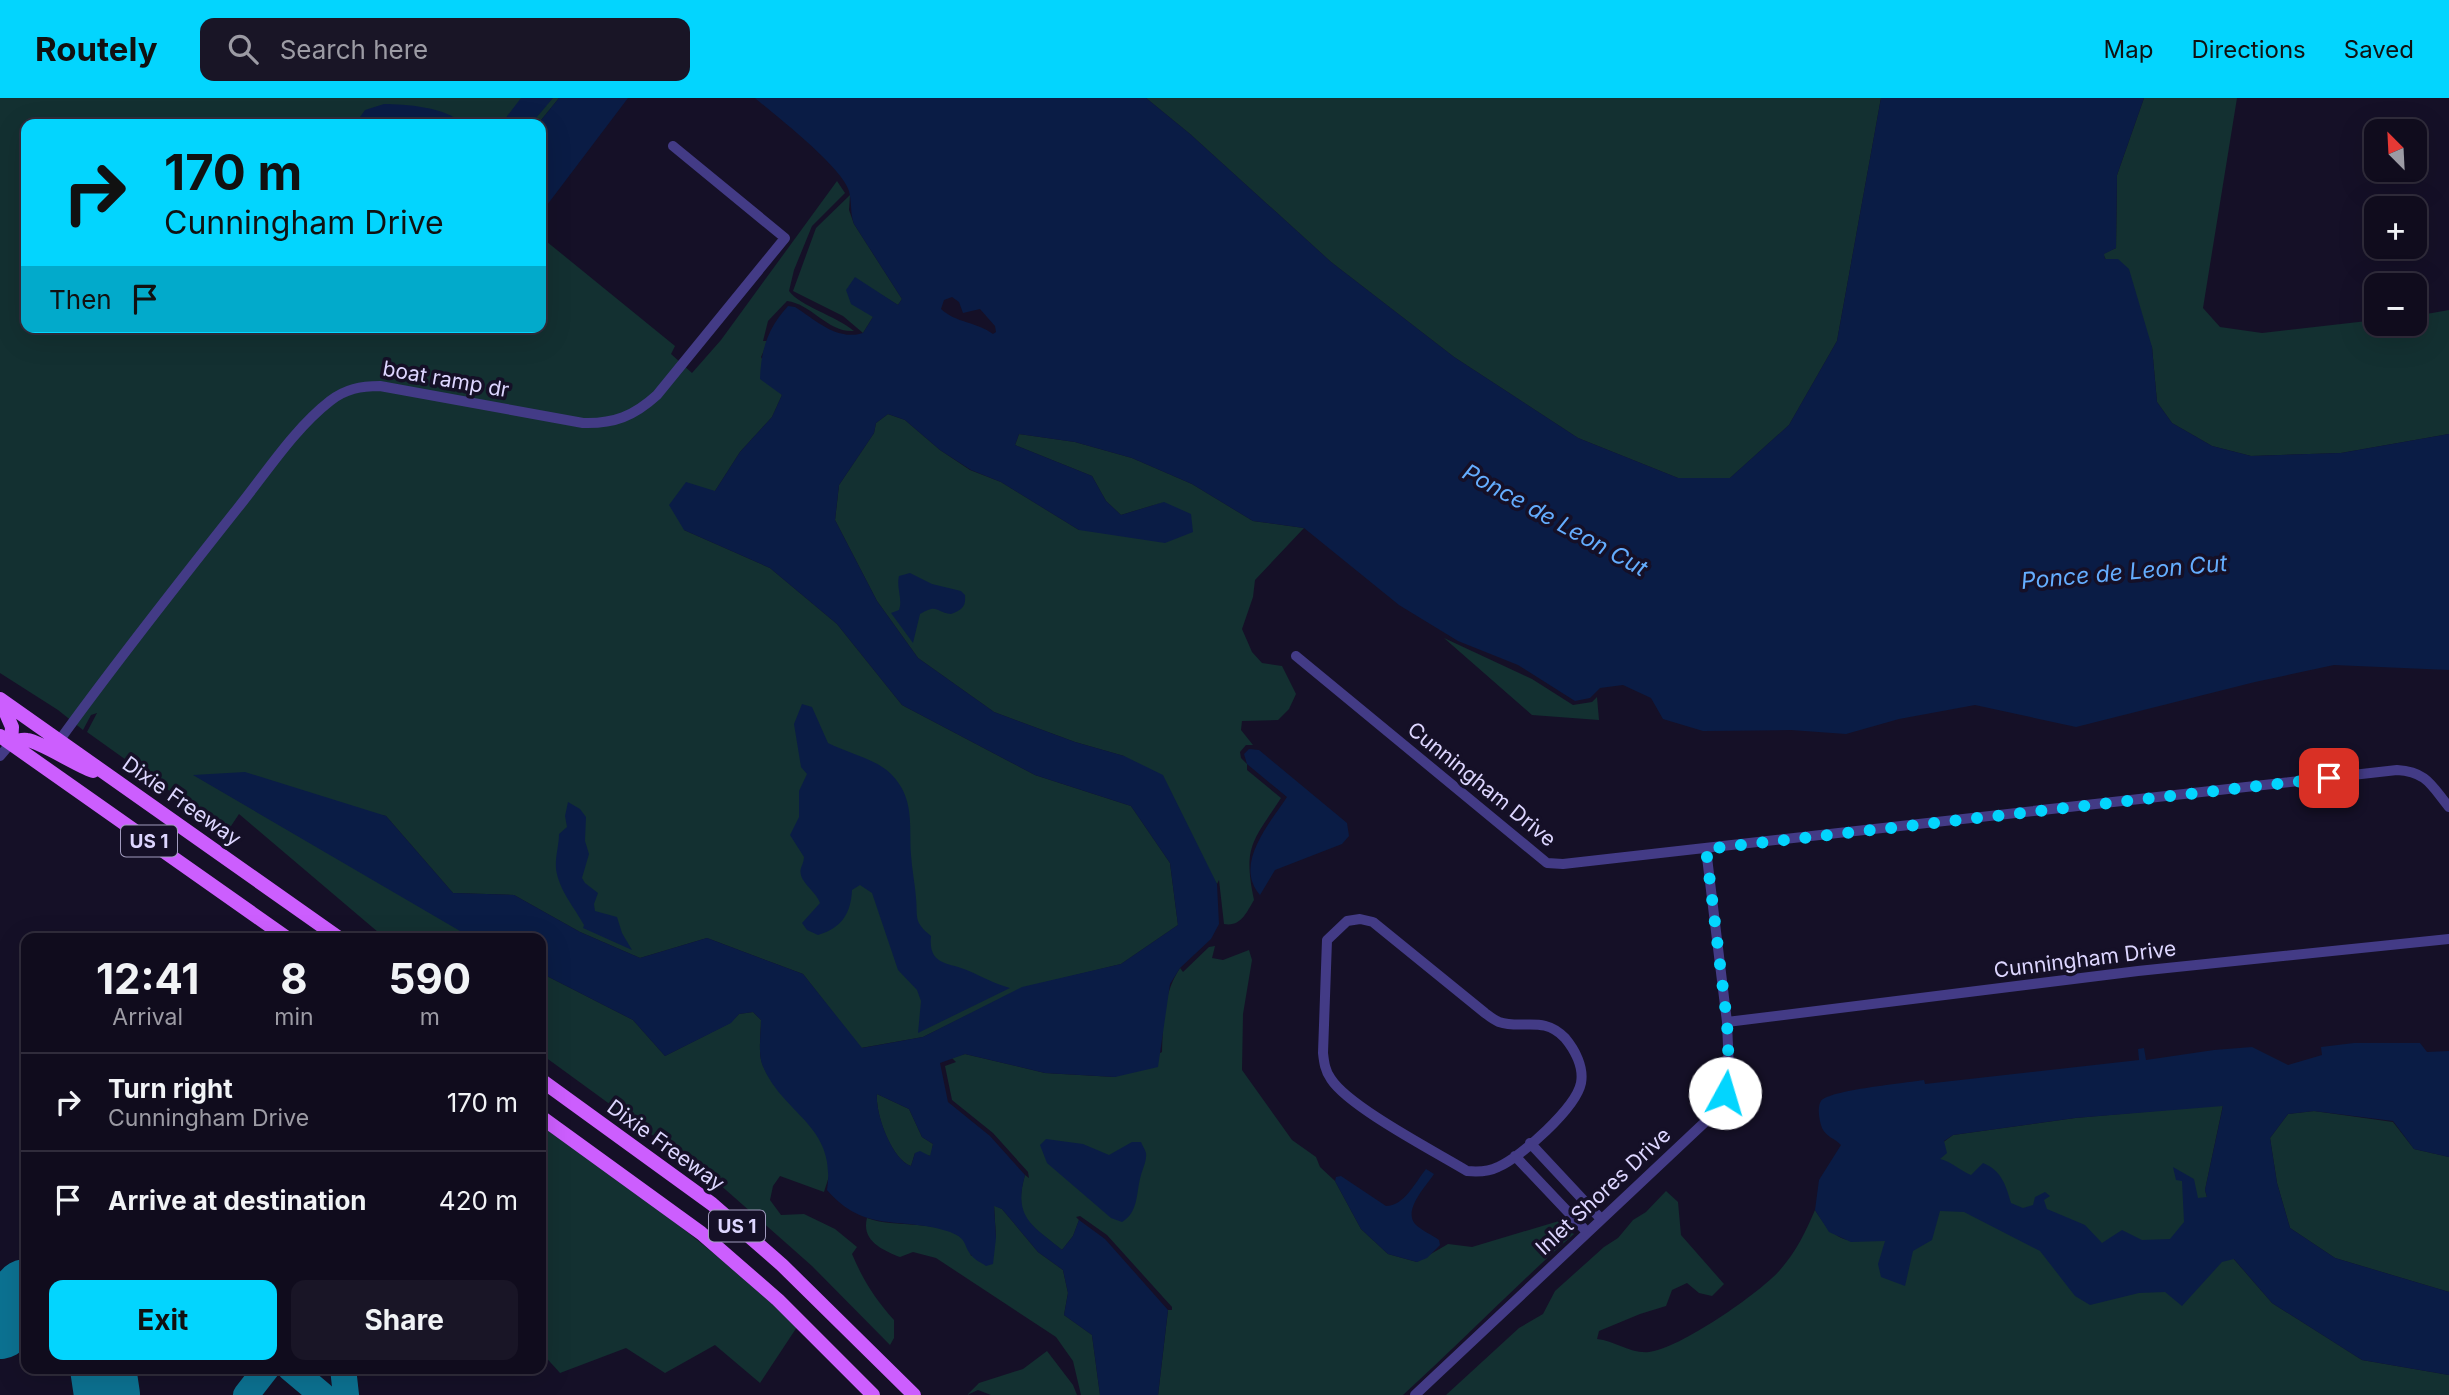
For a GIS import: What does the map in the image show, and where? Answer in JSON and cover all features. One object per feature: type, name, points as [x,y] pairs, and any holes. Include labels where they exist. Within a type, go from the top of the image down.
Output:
[{"type":"main road","name":"Dixie Freeway","points":[[0,699],[332,933]]},
{"type":"main road","points":[[0,699],[10,719],[5,740],[33,741],[72,763],[111,777]]},
{"type":"main road","name":"US 1","points":[[5,740],[280,933]]},
{"type":"main road","name":"Dixie Freeway","points":[[546,1084],[712,1204],[782,1265],[914,1395]]},
{"type":"main road","name":"US 1","points":[[546,1120],[701,1233],[778,1300],[873,1395]]},
{"type":"street","name":"boat ramp dr","points":[[59,740],[120,656],[279,456],[316,413],[332,399],[363,386],[380,386],[583,423],[617,421],[631,415],[657,395],[785,238],[673,146]]},
{"type":"street","name":"Cunningham Drive","points":[[1296,656],[1547,863],[1563,864],[1706,849],[2397,770],[2415,771],[2449,807]]},
{"type":"street","points":[[0,756],[5,740]]},
{"type":"street","name":"Inlet Shores Drive","points":[[1415,1395],[1704,1123],[1725,1093],[1729,1070],[1727,1022],[1706,849]]},
{"type":"street","points":[[1360,919],[1373,922],[1485,1013],[1500,1022],[1532,1023],[1550,1027],[1565,1038],[1580,1067],[1581,1083],[1576,1096],[1565,1111],[1515,1156],[1487,1171],[1467,1171],[1348,1097],[1330,1078],[1323,1053],[1326,952],[1327,940],[1336,929],[1347,921],[1360,919]]},
{"type":"street","name":"Cunningham Drive","points":[[1727,1022],[2124,973],[2449,939]]},
{"type":"street","points":[[1530,1143],[1601,1219]]},
{"type":"street","points":[[1515,1156],[1587,1232]]},
{"type":"green space","points":[[0,98],[559,98],[542,119],[21,119],[21,333],[546,333],[546,241],[675,346],[671,354],[692,373],[721,340],[837,181],[845,193],[812,226],[794,270],[789,291],[801,301],[854,331],[836,328],[804,307],[787,301],[768,321],[763,341],[768,341],[761,357],[782,395],[772,417],[740,452],[715,491],[684,530],[770,568],[837,624],[902,705],[1035,775],[1131,806],[1170,863],[1178,925],[1121,964],[1022,988],[923,1037],[861,1048],[803,974],[707,938],[640,958],[580,932],[514,895],[453,893],[386,816],[194,775],[465,933],[379,933],[239,814],[227,832],[87,732],[97,713],[91,715],[83,730],[58,710],[0,673]]},
{"type":"green space","points":[[1146,98],[1881,98],[1837,341],[1789,425],[1730,478],[1678,478],[1578,438],[1454,357],[1331,262],[1190,134]]},
{"type":"green space","points":[[2144,98],[2237,98],[2203,308],[2220,327],[2262,333],[2364,321],[2364,336],[2427,336],[2427,314],[2449,310],[2449,434],[2341,453],[2251,456],[2212,446],[2172,423],[2157,402],[2152,347],[2103,254],[2116,248],[2117,175]]},
{"type":"green space","points":[[850,195],[849,210],[854,224],[902,299],[898,305],[854,278],[873,317],[863,333],[843,316],[793,291],[816,228]]},
{"type":"green space","points":[[888,414],[905,420],[940,450],[970,470],[1001,482],[1079,530],[1164,502],[1121,515],[1106,501],[1092,476],[1015,445],[1019,434],[1075,442],[1132,458],[1192,484],[1253,521],[1304,528],[1255,580],[1253,597],[1242,629],[1252,652],[1262,663],[1282,666],[1296,694],[1289,709],[1278,720],[1242,721],[1241,730],[1253,745],[1246,745],[1240,752],[1241,758],[1247,764],[1247,770],[1281,798],[1252,846],[1250,868],[1254,900],[1239,921],[1224,924],[1219,880],[1217,884],[1124,756],[1075,742],[994,712],[918,658],[877,601],[835,520],[839,485],[874,433],[876,423]]},
{"type":"green space","points":[[1444,638],[1532,679],[1573,705],[1592,702],[1597,697],[1599,720],[1532,715]]},
{"type":"green space","points":[[1215,946],[1212,958],[1223,960],[1249,950],[1252,960],[1243,1014],[1242,1070],[1292,1140],[1316,1157],[1320,1167],[1335,1181],[1361,1229],[1388,1254],[1417,1262],[1448,1244],[1472,1247],[1559,1221],[1574,1234],[1403,1395],[1158,1395],[1168,1310],[1172,1310],[1172,1307],[1107,1235],[1080,1216],[1076,1217],[1079,1220],[1073,1236],[1062,1250],[1034,1227],[1027,1220],[1021,1202],[1025,1175],[1029,1178],[1028,1172],[993,1133],[952,1100],[945,1066],[956,1062],[952,1058],[965,1054],[1045,1073],[1115,1077],[1162,1052],[1165,1008],[1174,978],[1180,968],[1183,972],[1209,947]]},
{"type":"green space","points":[[546,976],[633,1020],[665,1056],[730,1023],[739,1014],[753,1012],[761,1020],[762,1063],[778,1090],[822,1142],[830,1171],[824,1192],[780,1176],[773,1186],[770,1200],[781,1215],[804,1214],[835,1229],[857,1247],[852,1254],[861,1272],[875,1297],[894,1320],[894,1338],[890,1345],[812,1266],[718,1183],[546,1058]]},
{"type":"green space","points":[[877,1094],[909,1109],[922,1137],[933,1144],[931,1156],[915,1153],[911,1166],[897,1154],[882,1123]]},
{"type":"green space","points":[[2223,1105],[2205,1190],[2219,1242],[2272,1303],[2362,1360],[2449,1375],[2449,1395],[1446,1395],[1519,1328],[1543,1314],[1555,1291],[1604,1247],[1618,1238],[1633,1220],[1646,1212],[1666,1191],[1678,1202],[1681,1235],[1724,1284],[1712,1296],[1699,1293],[1687,1283],[1672,1290],[1666,1306],[1599,1331],[1597,1339],[1636,1351],[1649,1352],[1662,1349],[1698,1331],[1738,1305],[1780,1270],[1800,1241],[1815,1210],[1830,1230],[1844,1239],[1886,1240],[1926,1155],[1953,1135],[2075,1118]]},
{"type":"green space","points":[[2314,1111],[2393,1122],[2414,1149],[2449,1157],[2449,1292],[2335,1258],[2290,1228],[2277,1183],[2270,1138],[2288,1114]]},
{"type":"green space","points":[[546,1130],[673,1221],[736,1272],[797,1327],[760,1383],[715,1345],[665,1373],[626,1348],[560,1373],[546,1358]]},
{"type":"green space","points":[[994,1205],[1002,1209],[1038,1252],[1063,1270],[1068,1293],[1064,1315],[1092,1335],[1100,1395],[1081,1395],[1073,1361],[1056,1337],[936,1258],[913,1252],[900,1257],[875,1244],[867,1233],[867,1218],[944,1229],[965,1241],[971,1256],[996,1238]]},
{"type":"green space","points":[[1047,1351],[1073,1385],[1077,1395],[991,1395],[978,1390],[967,1395],[979,1383],[1023,1369]]},
{"type":"water","points":[[521,98],[553,98],[535,119],[505,119]]},
{"type":"water","points":[[559,98],[628,98],[546,206],[546,119],[542,119]]},
{"type":"water","name":"Ponce de Leon Cut","points":[[755,98],[1146,98],[1190,134],[1331,262],[1454,357],[1578,438],[1678,478],[1730,478],[1789,425],[1837,341],[1881,98],[2144,98],[2117,175],[2116,248],[2104,254],[2105,259],[2118,259],[2129,269],[2152,347],[2157,402],[2172,423],[2212,446],[2251,456],[2341,453],[2449,434],[2449,670],[2334,665],[2076,727],[1975,705],[1899,719],[1846,734],[1791,730],[1703,731],[1663,719],[1651,698],[1623,685],[1600,688],[1590,698],[1575,701],[1518,665],[1458,641],[1399,605],[1304,528],[1253,521],[1192,484],[1132,458],[1075,442],[1019,434],[1015,445],[1092,476],[1106,501],[1121,515],[1164,502],[1191,514],[1193,532],[1165,543],[1079,530],[1001,482],[971,470],[940,450],[905,420],[888,414],[876,423],[874,433],[839,485],[835,520],[877,601],[918,658],[994,712],[1075,742],[1124,756],[1163,775],[1217,884],[1219,924],[1211,939],[1180,968],[1170,984],[1158,1067],[1115,1077],[1045,1073],[965,1054],[940,1063],[948,1102],[990,1136],[1025,1175],[1022,1201],[1024,1211],[1034,1227],[1062,1250],[1073,1236],[1079,1220],[1105,1239],[1168,1310],[1158,1395],[1100,1395],[1092,1335],[1064,1315],[1068,1293],[1063,1270],[1038,1252],[1002,1209],[994,1206],[996,1238],[993,1264],[986,1266],[973,1257],[962,1239],[954,1234],[930,1227],[869,1218],[841,1204],[827,1190],[828,1168],[824,1150],[806,1121],[771,1081],[762,1064],[761,1020],[753,1012],[739,1014],[731,1023],[665,1056],[633,1020],[546,976],[546,933],[463,933],[193,775],[245,772],[386,816],[453,893],[514,895],[580,932],[640,958],[707,938],[803,974],[862,1048],[923,1037],[1022,987],[1121,964],[1178,925],[1170,863],[1131,806],[1035,775],[902,705],[837,624],[770,568],[684,530],[669,505],[686,482],[715,491],[740,452],[772,417],[782,395],[760,379],[762,358],[771,331],[788,306],[795,307],[836,332],[854,335],[863,333],[873,317],[851,304],[846,290],[855,277],[898,305],[902,299],[854,224],[849,191],[844,181],[821,155]],"holes":[[[952,297],[959,302],[963,313],[980,309],[995,326],[996,332],[993,334],[941,309],[944,300]],[[877,1094],[909,1109],[922,1137],[933,1144],[930,1156],[920,1151],[915,1153],[911,1166],[904,1162],[891,1146],[882,1124]]]},
{"type":"water","points":[[384,104],[414,106],[436,110],[456,119],[359,119],[365,110]]},
{"type":"water","points":[[910,573],[932,584],[961,591],[965,595],[964,605],[955,613],[934,609],[920,614],[913,643],[891,613],[899,610],[900,606],[899,576]]},
{"type":"water","points":[[802,704],[812,707],[828,743],[870,760],[885,769],[899,783],[909,812],[917,919],[931,936],[931,946],[936,958],[1010,988],[918,1033],[921,1001],[917,990],[898,970],[872,893],[860,885],[852,890],[850,906],[839,924],[818,935],[807,930],[802,923],[820,903],[804,882],[801,868],[804,857],[790,835],[799,817],[799,791],[807,774],[801,767],[794,724]]},
{"type":"water","points":[[1249,749],[1259,750],[1347,823],[1349,836],[1342,844],[1275,870],[1260,895],[1250,870],[1252,857],[1264,831],[1287,797],[1247,764],[1244,754]]},
{"type":"water","points":[[568,802],[580,809],[586,817],[585,841],[589,854],[582,878],[598,893],[594,904],[595,911],[617,917],[632,950],[583,928],[584,925],[560,884],[556,860],[559,834],[567,827],[565,816]]},
{"type":"water","points":[[2354,1043],[2420,1043],[2427,1052],[2449,1051],[2449,1157],[2414,1149],[2393,1121],[2314,1111],[2288,1114],[2270,1138],[2277,1183],[2290,1228],[2335,1258],[2449,1292],[2449,1375],[2362,1360],[2272,1303],[2234,1259],[2222,1262],[2182,1306],[2165,1292],[2139,1293],[2090,1305],[2075,1296],[2040,1251],[1964,1212],[1940,1211],[1932,1240],[1913,1251],[1905,1286],[1881,1277],[1878,1264],[1885,1241],[1851,1242],[1829,1232],[1815,1210],[1819,1180],[1841,1145],[1826,1134],[1819,1118],[1821,1101],[1827,1097],[1924,1080],[1925,1084],[2139,1060],[2138,1049],[2144,1048],[2146,1060],[2252,1047],[2288,1065],[2322,1055],[2321,1047]],"holes":[[[2223,1106],[2205,1190],[2207,1197],[2198,1198],[2194,1179],[2173,1167],[2176,1180],[2182,1181],[2184,1222],[2170,1239],[2142,1240],[2122,1230],[2102,1243],[2085,1225],[2047,1209],[2044,1200],[2050,1196],[2045,1192],[2035,1197],[2033,1205],[2023,1208],[2011,1203],[2002,1179],[1989,1166],[1983,1163],[1971,1175],[1940,1159],[1947,1153],[1944,1141],[1953,1135],[2075,1118]]]},
{"type":"water","points":[[1046,1139],[1083,1144],[1109,1155],[1132,1142],[1141,1142],[1146,1158],[1136,1201],[1127,1218],[1122,1222],[1111,1218],[1047,1163],[1040,1145]]},
{"type":"water","points":[[1426,1169],[1434,1174],[1417,1198],[1412,1218],[1417,1226],[1439,1240],[1440,1245],[1427,1258],[1417,1262],[1388,1254],[1361,1229],[1335,1181],[1336,1177],[1341,1176],[1386,1206],[1404,1198]]},
{"type":"taxiway","points":[[246,1395],[262,1374]]},
{"type":"taxiway","points":[[297,1374],[322,1395]]},
{"type":"taxiway","points":[[344,1374],[346,1395]]},
{"type":"runway","points":[[0,1326],[21,1299]]},
{"type":"runway","points":[[104,1374],[107,1395]]},
{"type":"route","points":[[1725,1093],[1729,1070],[1727,1022],[1706,849],[2329,778]]}]
